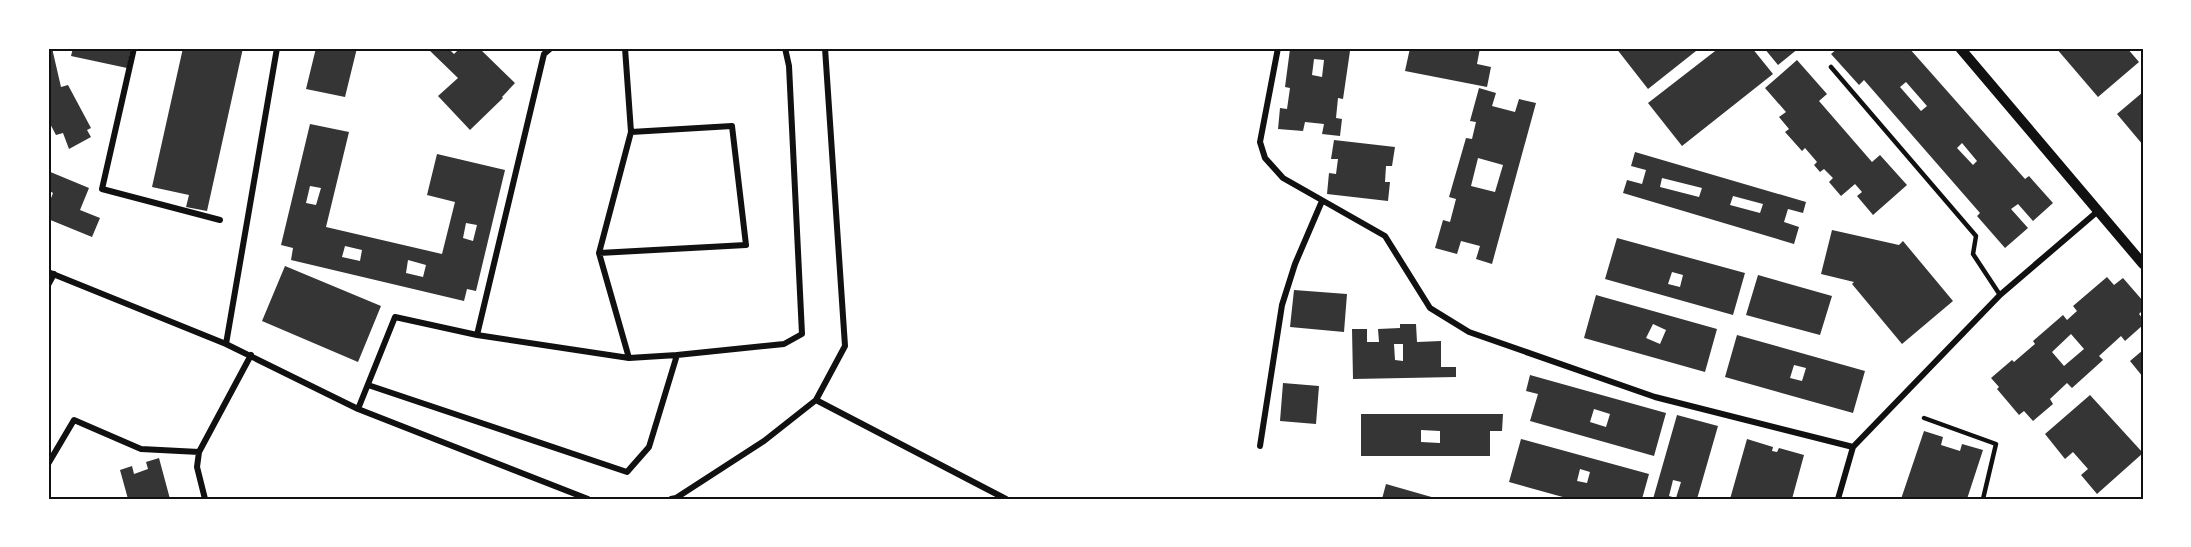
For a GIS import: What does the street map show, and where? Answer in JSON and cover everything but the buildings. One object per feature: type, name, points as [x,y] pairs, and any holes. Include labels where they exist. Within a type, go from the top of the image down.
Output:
[{"type":"street","points":[[134,48],[102,189],[220,220]]},
{"type":"street","points":[[225,344],[277,48]]},
{"type":"street","points":[[477,335],[544,54],[551,48]]},
{"type":"street","points":[[625,48],[631,132],[599,254],[629,357]]},
{"type":"street","points":[[358,409],[395,317],[477,335],[629,357],[677,355],[784,344],[802,334],[789,66],[785,48]]},
{"type":"street","points":[[671,499],[764,441],[816,400],[845,346],[825,48]]},
{"type":"street","points":[[1278,48],[1260,142],[1265,158],[1283,178],[1385,236],[1430,308],[1469,332],[1655,397],[1853,447]]},
{"type":"street","points":[[1960,48],[2143,264]]},
{"type":"street","points":[[599,254],[746,245],[732,126],[631,132]]},
{"type":"street","points":[[1260,446],[1282,305],[1295,264],[1322,201]]},
{"type":"street","points":[[1838,499],[1853,447],[2000,295],[2098,211]]},
{"type":"street","points":[[48,285],[51,273],[251,355],[358,409],[588,499]]},
{"type":"street","points":[[206,499],[197,467],[199,452],[251,355]]},
{"type":"street","points":[[368,385],[627,472],[648,447],[677,355]]},
{"type":"street","points":[[816,400],[1006,499]]},
{"type":"street","points":[[48,464],[74,420],[141,449],[199,452]]},
{"type":"lane","points":[[1831,67],[1976,236],[1973,254],[2000,295]]},
{"type":"lane","points":[[1924,418],[1996,444],[1983,499]]}]
